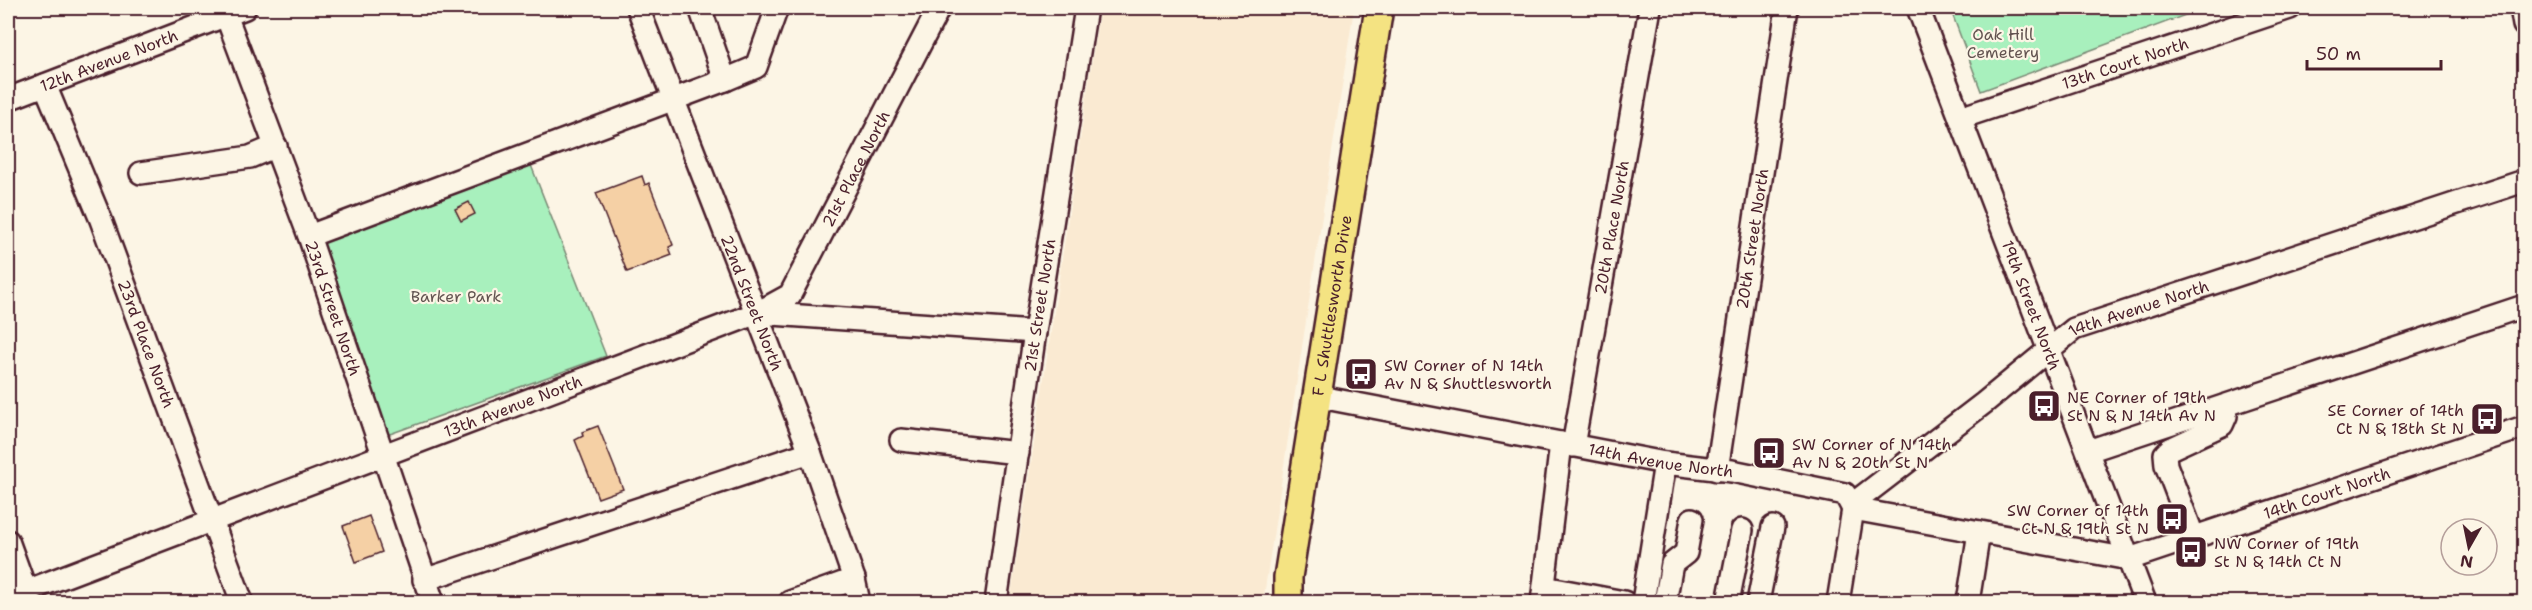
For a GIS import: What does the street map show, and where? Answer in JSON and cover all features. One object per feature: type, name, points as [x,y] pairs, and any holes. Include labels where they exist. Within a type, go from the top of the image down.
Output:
[{"type":"main road","name":"F L Shuttlesworth Drive","points":[[1288,603],[1288,577],[1315,396],[1379,8]]},
{"type":"street","name":"22nd Street North","points":[[638,8],[810,452],[854,579],[859,603]]},
{"type":"street","points":[[700,8],[725,80]]},
{"type":"street","points":[[309,236],[756,67],[777,8]]},
{"type":"street","name":"21st Place North","points":[[757,313],[790,295],[939,8]]},
{"type":"street","name":"21st Street North","points":[[996,603],[1035,332],[1086,8]]},
{"type":"street","name":"20th Place North","points":[[1543,595],[1567,445],[1650,8]]},
{"type":"street","name":"20th Street North","points":[[1717,470],[1787,8]]},
{"type":"street","name":"19th Street North","points":[[1918,8],[2145,603]]},
{"type":"street","name":"13th Court North","points":[[1960,118],[2290,8]]},
{"type":"street","points":[[2522,8],[2524,25]]},
{"type":"street","name":"12th Avenue North","points":[[8,99],[236,11]]},
{"type":"street","name":"23rd Street North","points":[[236,11],[276,146],[309,236],[381,455],[433,603]]},
{"type":"street","name":"23rd Place North","points":[[45,86],[101,220],[242,603]]},
{"type":"street","points":[[141,173],[250,157],[276,146]]},
{"type":"street","name":"14th Avenue North","points":[[1853,509],[1859,499],[1984,403],[2074,329],[2524,181]]},
{"type":"street","points":[[2088,451],[2524,306]]},
{"type":"street","name":"13th Avenue North","points":[[21,597],[212,520],[757,313],[1035,332]]},
{"type":"street","name":"14th Avenue North","points":[[1315,396],[1567,445],[1845,494],[1853,509]]},
{"type":"street","points":[[2194,538],[2166,465],[2165,454],[2169,449],[2222,425],[2226,416],[2224,406]]},
{"type":"street","name":"14th Court North","points":[[2129,559],[2524,427]]},
{"type":"street","points":[[901,440],[1018,453]]},
{"type":"street","points":[[424,580],[810,452]]},
{"type":"street","points":[[1643,603],[1665,463]]},
{"type":"street","points":[[1838,603],[1853,509],[2129,559]]},
{"type":"street","points":[[1665,603],[1672,564],[1686,553],[1692,519]]},
{"type":"street","points":[[1758,603],[1773,527]]},
{"type":"street","points":[[1728,603],[1742,530]]},
{"type":"street","points":[[1968,603],[1979,532]]},
{"type":"street","points":[[8,541],[21,597]]},
{"type":"street","points":[[790,603],[854,579]]},
{"type":"street","points":[[1543,595],[1624,603]]},
{"type":"shaded area","points":[[1100,8],[1354,8],[1263,602],[1010,602]]},
{"type":"green space","name":"Oak Hill Cemetery","points":[[1950,8],[2200,8],[1981,91]]},
{"type":"green space","name":"Barker Park","points":[[527,155],[606,356],[376,439],[309,236]]},
{"type":"building","points":[[642,176],[645,185],[649,183],[673,245],[669,247],[672,255],[627,272],[596,193]]},
{"type":"building","points":[[469,202],[475,214],[461,221],[455,209]]},
{"type":"building","points":[[598,426],[623,489],[598,498],[575,440],[583,436],[582,432]]},
{"type":"building","points":[[369,516],[382,552],[356,562],[343,526]]},
{"type":"place","name":"SW Corner of N 14th Av N & Shuttlesworth","points":[[1361,374]]},
{"type":"place","name":"NE Corner of 19th St N & N 14th Av N","points":[[2044,406]]},
{"type":"place","name":"SE Corner of 14th Ct N & 18th St N","points":[[2487,419]]},
{"type":"place","name":"SW Corner of N 14th Av N & 20th St N","points":[[1769,453]]},
{"type":"place","name":"SW Corner of 14th Ct N & 19th St N","points":[[2172,519]]},
{"type":"place","name":"NW Corner of 19th St N & 14th Ct N","points":[[2191,552]]}]
